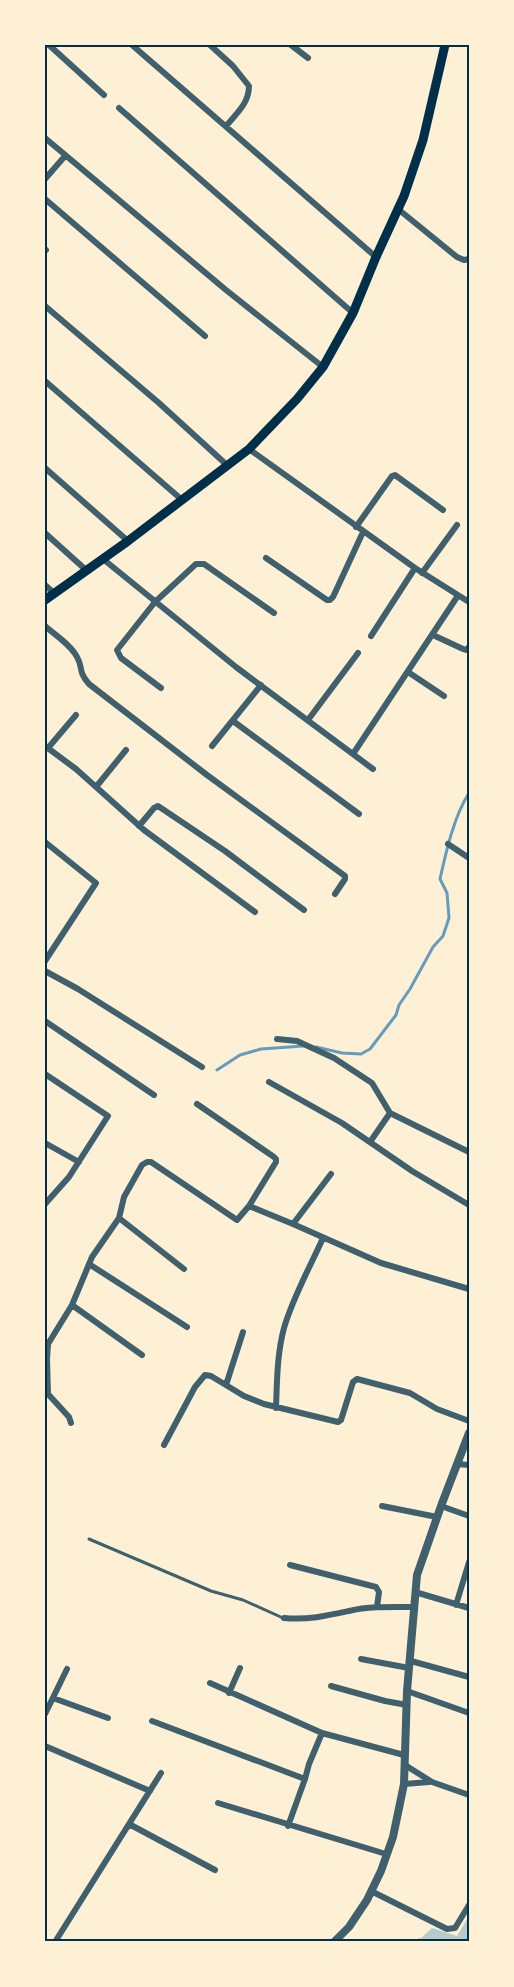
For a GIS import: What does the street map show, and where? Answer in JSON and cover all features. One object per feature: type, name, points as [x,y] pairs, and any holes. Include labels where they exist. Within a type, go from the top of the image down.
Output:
[{"type":"main road","points":[[45,600],[128,541],[249,449],[297,399],[323,366],[353,313],[416,164],[445,45]]},
{"type":"street","points":[[49,45],[104,95]]},
{"type":"street","points":[[132,45],[376,257]]},
{"type":"street","points":[[210,45],[233,66],[249,86],[248,99],[226,126]]},
{"type":"street","points":[[291,45],[308,58]]},
{"type":"street","points":[[119,108],[353,313]]},
{"type":"street","points":[[45,138],[226,290],[323,366]]},
{"type":"street","points":[[45,179],[65,156]]},
{"type":"street","points":[[45,199],[205,336]]},
{"type":"street","points":[[398,209],[457,257],[464,260],[469,259]]},
{"type":"street","points":[[45,306],[134,381],[228,466]]},
{"type":"street","points":[[45,381],[181,499]]},
{"type":"street","points":[[249,449],[363,532],[458,597],[469,602]]},
{"type":"street","points":[[45,468],[128,541]]},
{"type":"street","points":[[356,527],[392,476],[395,475],[443,510]]},
{"type":"street","points":[[422,573],[457,525]]},
{"type":"street","points":[[266,558],[330,600],[363,532]]},
{"type":"street","points":[[45,534],[86,570]]},
{"type":"street","points":[[103,559],[261,685],[374,769]]},
{"type":"street","points":[[162,688],[121,658],[117,650],[155,602],[196,564],[201,563],[274,613]]},
{"type":"street","points":[[371,636],[415,568]]},
{"type":"street","points":[[45,585],[54,593]]},
{"type":"street","points":[[353,754],[458,597]]},
{"type":"street","points":[[45,626],[76,655],[80,663],[81,676],[89,684],[207,776],[346,877],[335,894]]},
{"type":"street","points":[[434,634],[465,650],[469,647]]},
{"type":"street","points":[[308,720],[358,653]]},
{"type":"street","points":[[408,672],[444,696]]},
{"type":"street","points":[[212,746],[261,685]]},
{"type":"street","points":[[76,715],[47,747],[76,769],[140,826],[255,912]]},
{"type":"street","points":[[233,721],[359,814]]},
{"type":"street","points":[[96,787],[126,750]]},
{"type":"street","points":[[140,826],[158,806],[304,910]]},
{"type":"street","points":[[45,842],[96,884],[45,962]]},
{"type":"street","points":[[448,844],[469,858]]},
{"type":"street","points":[[45,971],[202,1066]]},
{"type":"street","points":[[45,1021],[154,1095]]},
{"type":"street","points":[[277,1039],[297,1041],[334,1058],[367,1079],[376,1088],[390,1113],[469,1152]]},
{"type":"street","points":[[45,1074],[108,1116],[69,1177],[45,1204]]},
{"type":"street","points":[[269,1082],[342,1123],[412,1171],[469,1205]]},
{"type":"street","points":[[71,1423],[69,1417],[48,1394],[46,1359],[48,1344],[72,1305],[88,1264],[119,1218],[124,1197],[142,1165],[149,1161],[237,1220],[249,1206],[276,1159],[197,1104]]},
{"type":"street","points":[[370,1142],[390,1113]]},
{"type":"street","points":[[45,1143],[79,1162]]},
{"type":"street","points":[[293,1224],[331,1174]]},
{"type":"street","points":[[249,1206],[381,1263],[469,1289]]},
{"type":"street","points":[[119,1218],[184,1269]]},
{"type":"street","points":[[276,1407],[279,1357],[284,1329],[323,1238]]},
{"type":"street","points":[[88,1264],[187,1327]]},
{"type":"street","points":[[72,1305],[142,1355]]},
{"type":"street","points":[[226,1385],[243,1332]]},
{"type":"street","points":[[164,1445],[183,1406],[201,1378],[209,1375],[244,1396],[276,1407],[338,1422],[341,1420],[353,1382],[357,1379],[410,1393],[437,1409],[469,1421]]},
{"type":"street","points":[[334,1942],[360,1912],[371,1891],[395,1827],[404,1784],[407,1691],[417,1575],[469,1433]]},
{"type":"street","points":[[457,1464],[469,1465]]},
{"type":"street","points":[[382,1506],[437,1516]]},
{"type":"street","points":[[441,1506],[469,1516]]},
{"type":"street","points":[[456,1605],[469,1562]]},
{"type":"street","points":[[290,1564],[374,1586],[379,1589],[377,1607]]},
{"type":"street","points":[[415,1592],[469,1608]]},
{"type":"street","points":[[284,1618],[317,1618],[377,1607],[414,1607]]},
{"type":"street","points":[[361,1659],[410,1665],[469,1677]]},
{"type":"street","points":[[229,1693],[240,1668]]},
{"type":"street","points":[[45,1714],[67,1669]]},
{"type":"street","points":[[210,1683],[322,1733],[405,1760],[432,1782]]},
{"type":"street","points":[[331,1686],[407,1705]]},
{"type":"street","points":[[407,1691],[469,1713]]},
{"type":"street","points":[[53,1698],[108,1718]]},
{"type":"street","points":[[153,1721],[305,1779]]},
{"type":"street","points":[[288,1826],[322,1733]]},
{"type":"street","points":[[45,1746],[150,1791]]},
{"type":"street","points":[[55,1942],[161,1773]]},
{"type":"street","points":[[404,1784],[432,1782],[469,1795]]},
{"type":"street","points":[[218,1803],[386,1854]]},
{"type":"street","points":[[129,1824],[215,1870]]},
{"type":"street","points":[[371,1891],[447,1929],[455,1928],[469,1905]]},
{"type":"lane","points":[[89,1539],[211,1591],[243,1600],[284,1618]]},
{"type":"shaded area","points":[[469,1916],[469,1942],[402,1942],[421,1938],[432,1928],[457,1936]]},
{"type":"waterway","points":[[316,1047],[342,1053],[361,1054],[370,1049],[396,1015],[399,1005],[433,947],[443,936],[449,918],[447,893],[440,879],[455,823],[469,793]]},
{"type":"waterway","points":[[217,1070],[240,1055],[261,1049],[303,1046]]}]
